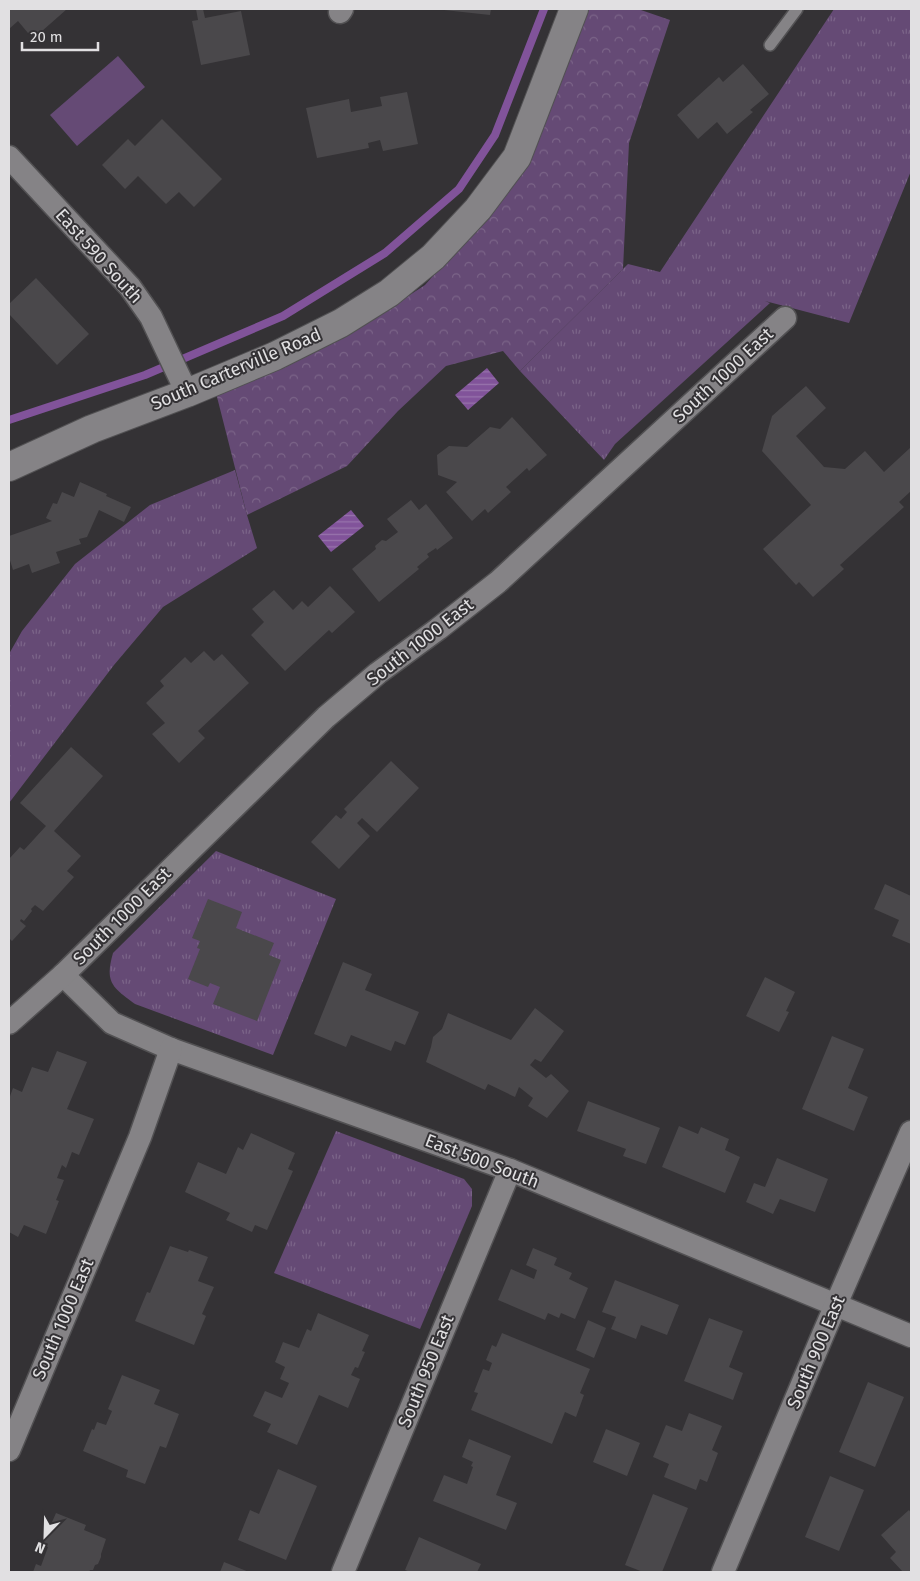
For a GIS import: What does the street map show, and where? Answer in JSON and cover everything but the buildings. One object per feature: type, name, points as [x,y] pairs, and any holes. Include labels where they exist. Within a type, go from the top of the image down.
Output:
[{"type":"street","name":"South Carterville Road","points":[[9,466],[92,429],[187,393],[276,356],[341,323],[389,293],[433,257],[478,209],[517,157],[574,9]]},
{"type":"street","name":"East 590 South","points":[[9,157],[130,287],[151,317],[187,393]]},
{"type":"street","name":"South 1000 East","points":[[9,1023],[63,975],[326,717],[378,673],[498,582],[785,318]]},
{"type":"street","name":"East 500 South","points":[[63,975],[112,1023],[171,1049],[510,1170],[911,1336]]},
{"type":"street","name":"South 1000 East","points":[[9,1450],[140,1137],[171,1049]]},
{"type":"street","name":"South 900 East","points":[[725,1572],[911,1132]]},
{"type":"street","name":"South 950 East","points":[[343,1572],[510,1170]]},
{"type":"lane","points":[[770,45],[797,9]]},
{"type":"green space","points":[[584,9],[638,9],[670,20],[629,143],[623,269],[520,371],[503,351],[446,366],[398,411],[347,466],[247,515],[216,393],[344,338],[425,285],[504,195]]},
{"type":"green space","points":[[834,9],[911,9],[911,171],[849,323],[765,301],[770,303],[615,444],[604,460],[520,371],[628,264],[660,272]]},
{"type":"green space","points":[[118,56],[145,87],[77,146],[50,115]]},
{"type":"green space","points":[[235,470],[257,548],[163,607],[114,665],[9,803],[9,654],[22,631],[75,564],[150,505]]},
{"type":"green space","points":[[216,851],[336,899],[273,1055],[135,1004],[115,988],[110,977],[113,953]]},
{"type":"green space","points":[[336,1131],[464,1179],[472,1189],[472,1206],[420,1329],[274,1273]]},
{"type":"shaded area","points":[[487,368],[499,383],[468,410],[455,395]]},
{"type":"shaded area","points":[[351,510],[364,526],[331,552],[318,536]]},
{"type":"waterway","points":[[9,420],[145,375],[283,316],[385,253],[459,189],[495,135],[544,9]]}]
